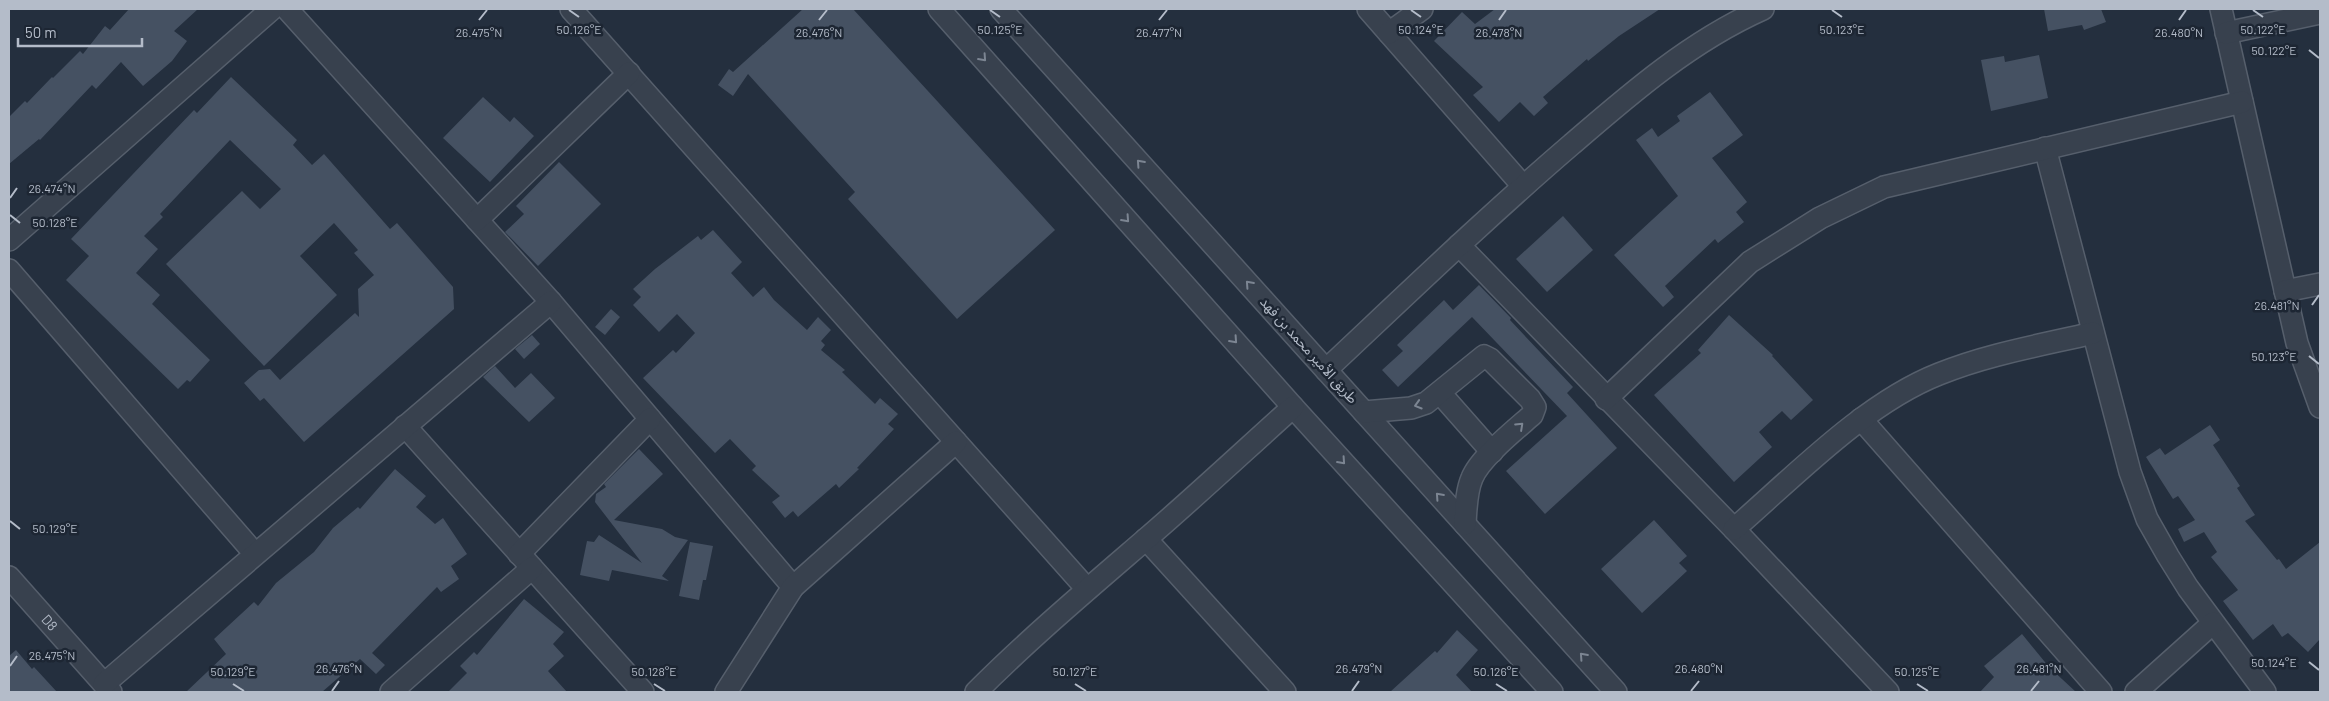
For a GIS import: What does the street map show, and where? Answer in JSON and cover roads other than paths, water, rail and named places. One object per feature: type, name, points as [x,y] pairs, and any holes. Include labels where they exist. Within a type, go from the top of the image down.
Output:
[{"type":"street","points":[[9,240],[272,9]]},
{"type":"street","points":[[287,9],[551,302],[793,587]]},
{"type":"street","points":[[571,9],[1087,589]]},
{"type":"street","points":[[939,9],[1293,407],[1552,692]]},
{"type":"street","name":"طريق الأمير محمد بن فهد","points":[[1001,9],[1616,692]]},
{"type":"street","points":[[1368,9],[1523,186]]},
{"type":"street","points":[[1389,33],[1422,9]]},
{"type":"street","points":[[1326,370],[1523,186],[1631,93],[1682,55],[1763,9]]},
{"type":"street","points":[[2221,9],[2297,343],[2320,407]]},
{"type":"street","points":[[2226,33],[2320,13]]},
{"type":"street","points":[[478,220],[629,73]]},
{"type":"street","points":[[1606,399],[1750,262],[1820,218],[1884,187],[2242,102]]},
{"type":"street","points":[[2045,148],[2130,472],[2148,519],[2168,556],[2213,623],[2265,692]]},
{"type":"street","points":[[1459,245],[1606,399],[1734,529],[1888,692]]},
{"type":"street","points":[[9,270],[255,554]]},
{"type":"street","points":[[2285,291],[2320,284]]},
{"type":"street","points":[[108,688],[255,554],[551,302]]},
{"type":"street","points":[[1734,529],[1861,419],[1895,397],[1938,374],[1966,364],[2093,333]]},
{"type":"street","points":[[1364,412],[1410,408],[1426,403],[1484,356],[1490,359],[1530,399],[1535,407],[1532,415],[1492,452],[1472,476],[1467,494],[1465,524]]},
{"type":"street","points":[[1440,393],[1492,452]]},
{"type":"street","points":[[976,692],[1005,663],[1087,589],[1146,539],[1293,407]]},
{"type":"street","points":[[391,692],[525,561],[650,419]]},
{"type":"street","points":[[1861,419],[2101,692]]},
{"type":"street","points":[[405,426],[643,692]]},
{"type":"street","points":[[726,692],[793,587],[956,442]]},
{"type":"street","points":[[1146,539],[1281,691]]},
{"type":"street","name":"D8","points":[[9,577],[108,688]]},
{"type":"street","points":[[2136,692],[2213,623]]}]
